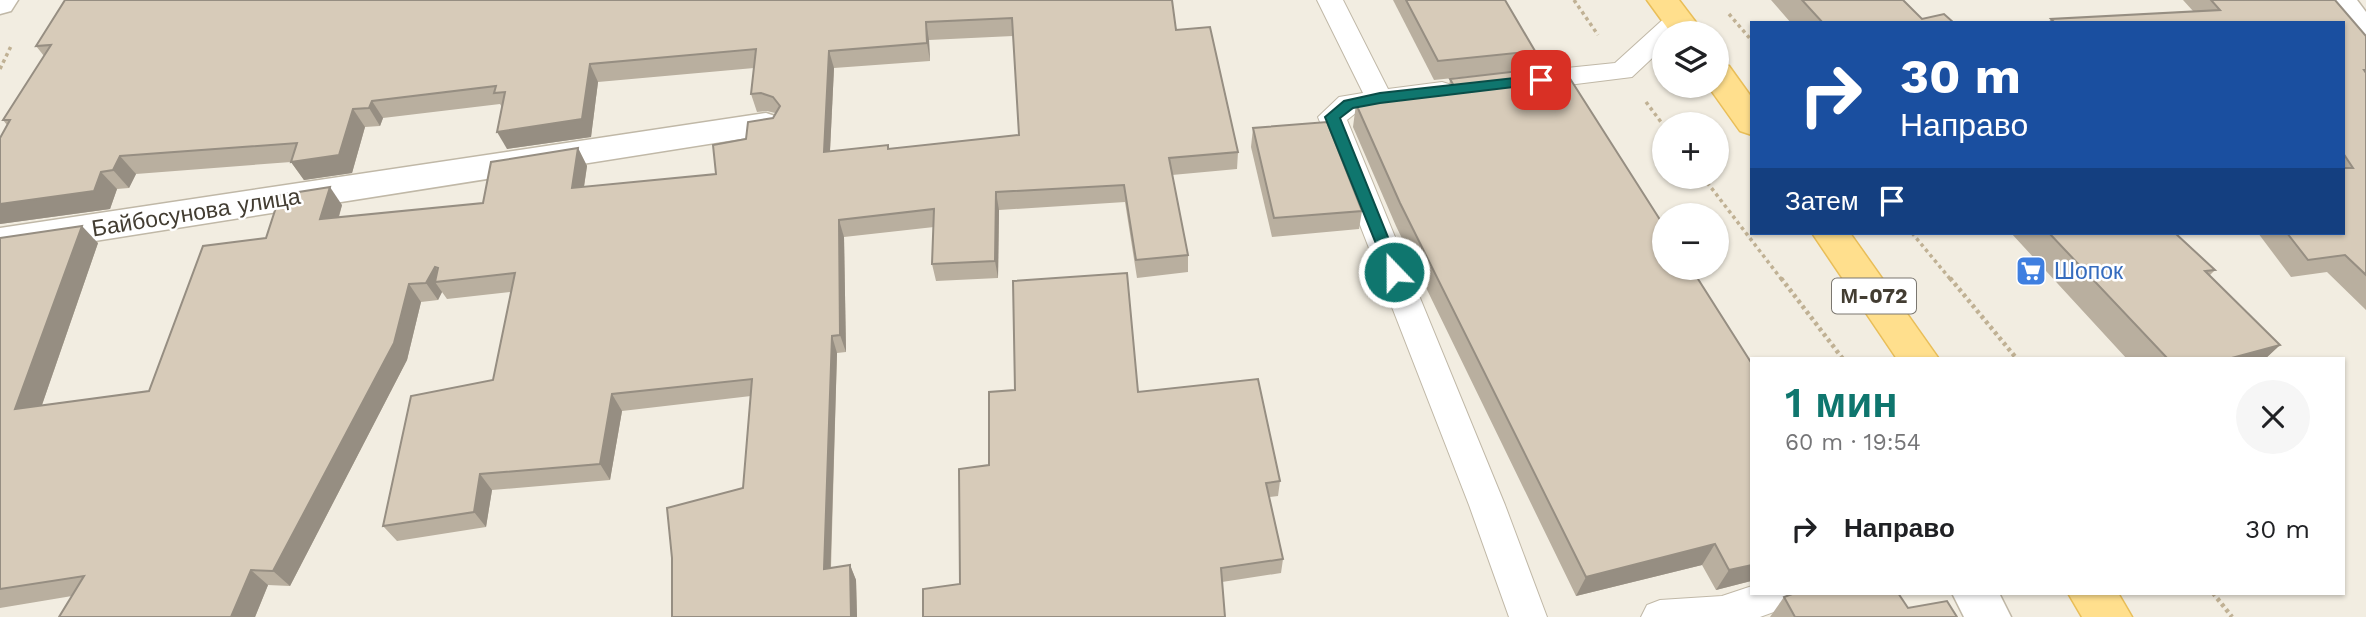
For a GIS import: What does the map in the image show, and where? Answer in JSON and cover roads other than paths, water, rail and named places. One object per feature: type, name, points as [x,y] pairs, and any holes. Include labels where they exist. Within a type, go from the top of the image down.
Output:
[{"type":"main road","points":[[1729,91],[1750,120]]},
{"type":"main road","name":"М-072","points":[[1831,235],[1918,357]]},
{"type":"main road","points":[[2092,595],[2109,617]]},
{"type":"street","points":[[2341,0],[2366,34]]},
{"type":"street","name":"Байбосунова улица","points":[[0,242],[766,125]]},
{"type":"street","points":[[1976,595],[1988,617]]},
{"type":"lane","points":[[1330,0],[1380,98]]},
{"type":"lane","points":[[1528,617],[1487,505],[1332,117],[1349,104],[1380,98],[1622,71],[1676,18]]},
{"type":"lane","points":[[1660,617],[1722,613],[1774,595]]},
{"type":"place","name":"Шопок","points":[[2031,271]]}]
